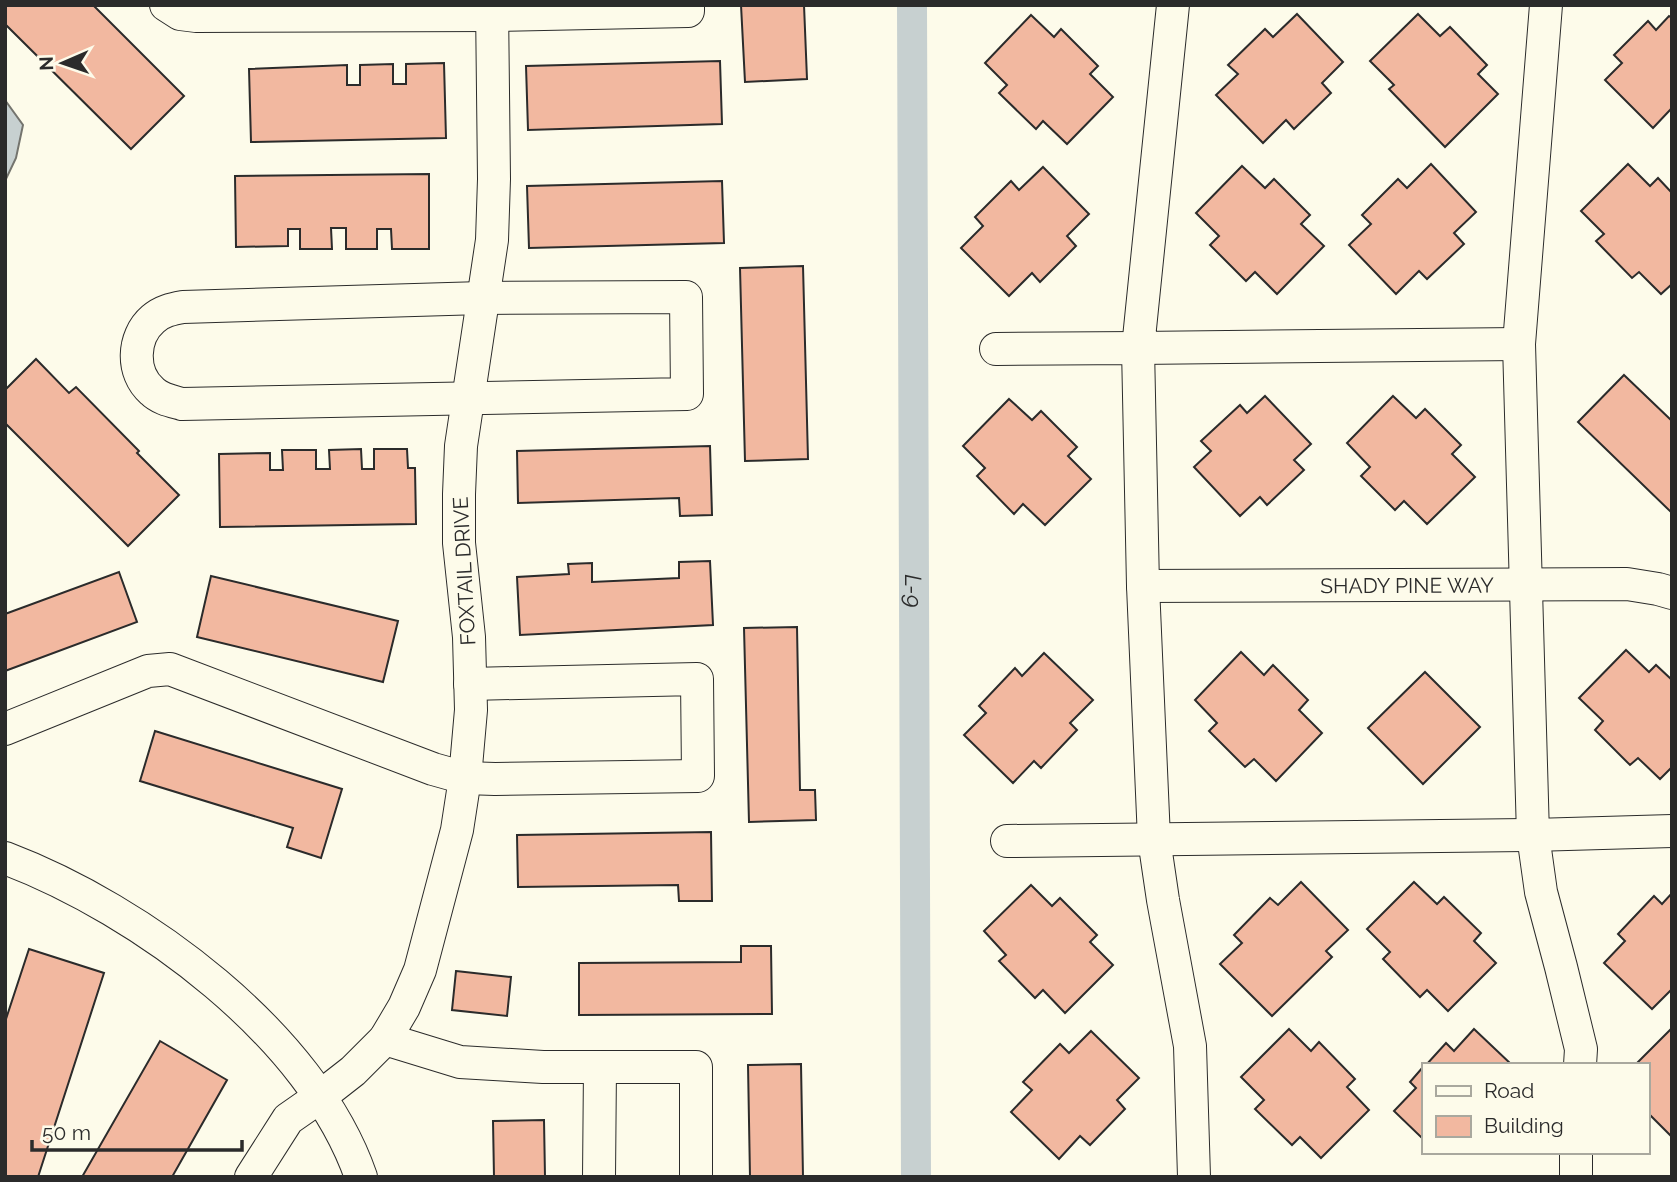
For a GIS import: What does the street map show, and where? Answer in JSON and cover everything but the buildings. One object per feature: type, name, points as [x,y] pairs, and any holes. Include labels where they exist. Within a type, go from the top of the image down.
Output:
[{"type":"lane","points":[[166,5],[180,14],[196,16],[492,10],[688,11],[688,5]]},
{"type":"lane","points":[[1173,5],[1138,348],[1143,586],[1154,839],[1190,1046],[1194,1177]]},
{"type":"lane","points":[[1546,5],[1519,344],[1533,835],[1541,892],[1581,1049],[1580,1063]]},
{"type":"lane","name":"FOXTAIL DRIVE","points":[[251,1177],[288,1119],[353,1071],[385,1039],[404,1007],[426,950],[457,830],[471,710],[469,637],[458,494],[461,446],[492,240],[492,10]]},
{"type":"lane","points":[[686,297],[687,394],[182,404],[166,400],[152,392],[142,379],[137,363],[137,347],[143,331],[153,319],[167,310],[183,307],[482,298],[686,297]]},
{"type":"lane","points":[[996,349],[1519,344]]},
{"type":"lane","name":"SHADY PINE WAY","points":[[1143,586],[1627,584],[1672,593]]},
{"type":"lane","points":[[5,729],[148,671],[170,668],[433,769],[465,778],[698,776],[697,679],[470,684]]},
{"type":"lane","points":[[1007,841],[1672,831]]},
{"type":"lane","points":[[8,867],[89,897],[135,924],[200,971],[259,1023],[293,1059],[333,1116],[356,1161],[361,1177]]},
{"type":"lane","points":[[385,1039],[460,1062],[543,1067],[696,1067],[696,1177]]},
{"type":"lane","points":[[599,1177],[600,1067]]},
{"type":"lane","points":[[1576,1154],[1576,1177]]},
{"type":"shaded area","points":[[5,100],[23,125],[16,158],[5,181]]},
{"type":"waterway","name":"L-9","points":[[912,5],[916,1177]]}]
